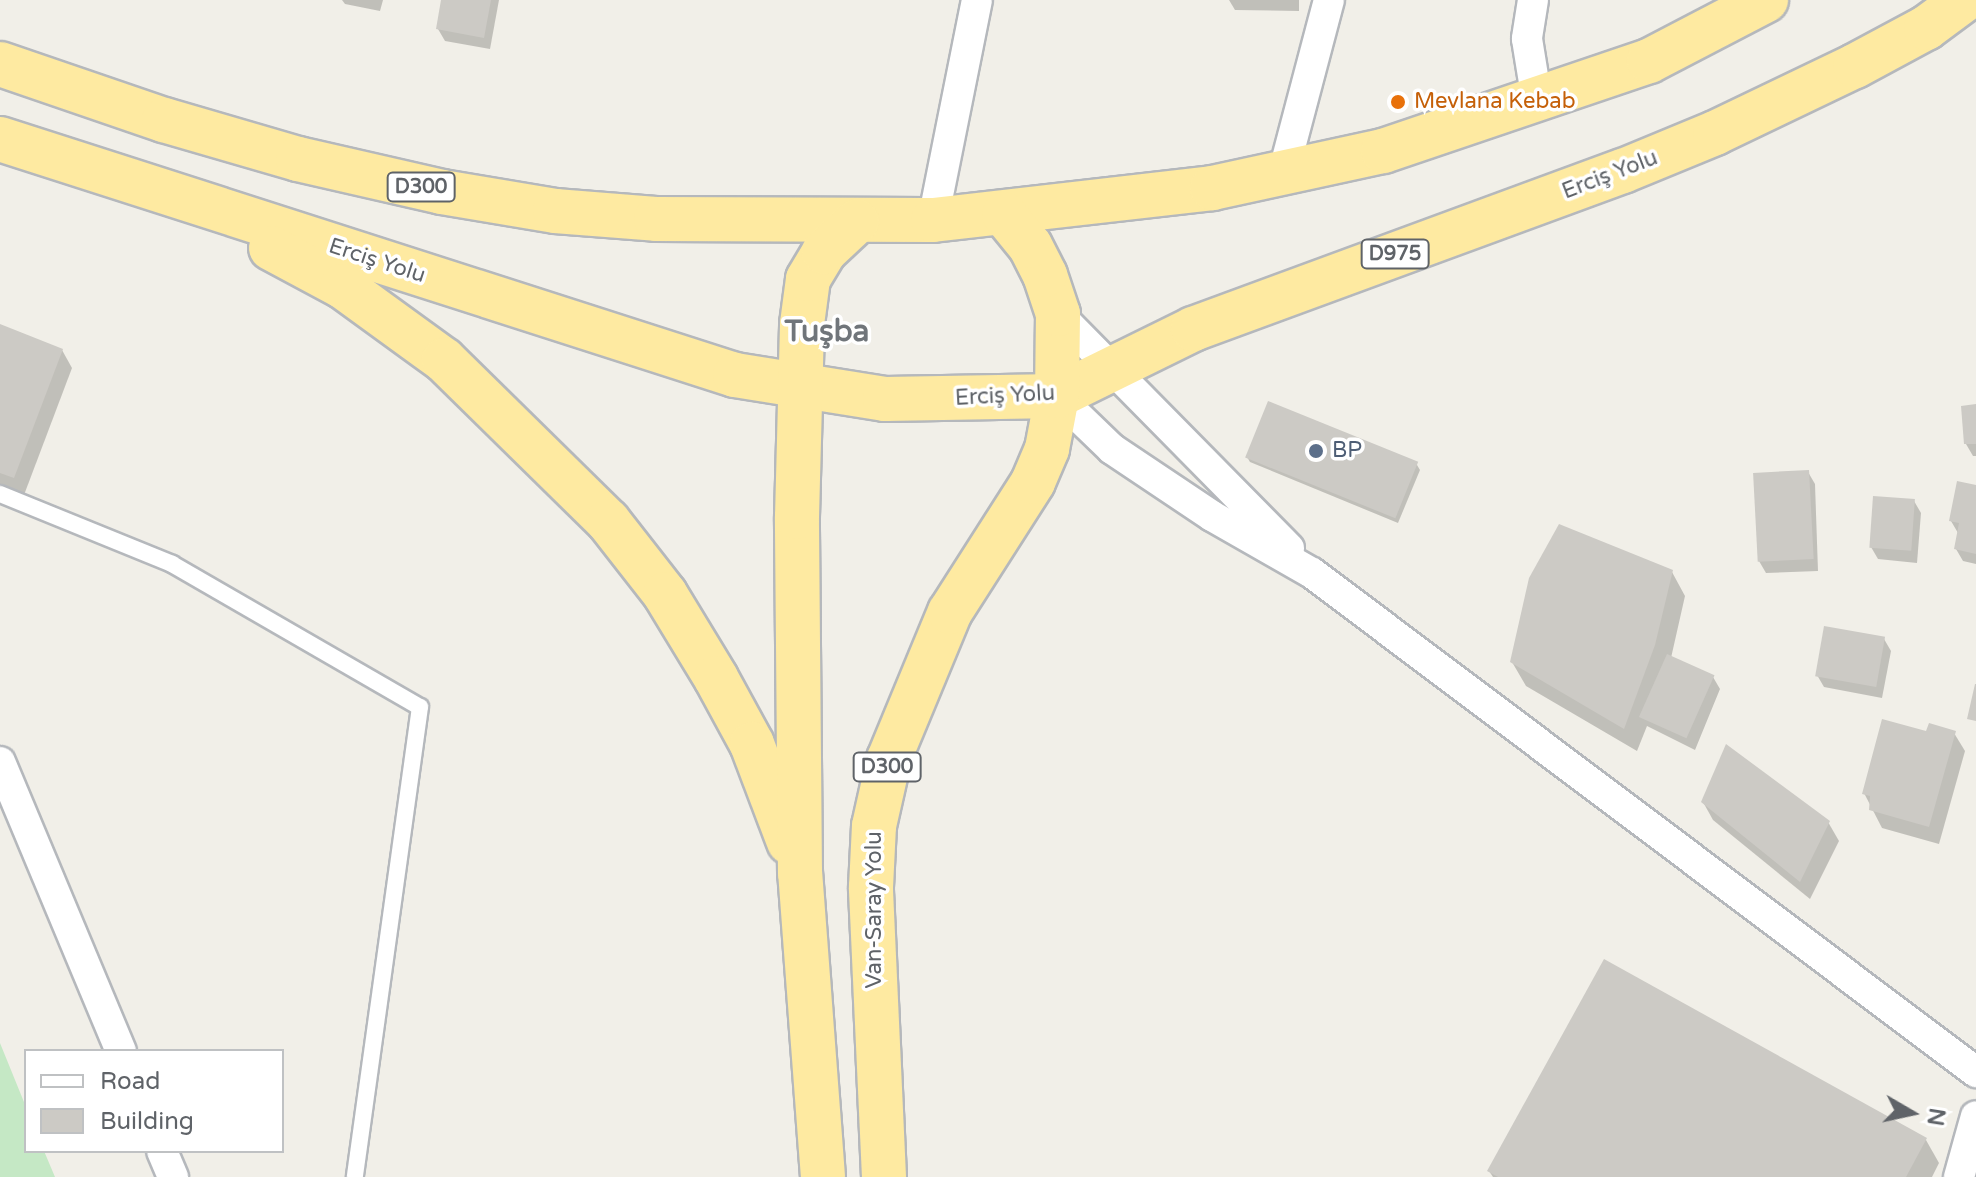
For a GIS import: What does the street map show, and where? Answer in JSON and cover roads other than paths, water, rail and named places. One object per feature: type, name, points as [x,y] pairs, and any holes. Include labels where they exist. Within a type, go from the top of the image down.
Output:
[{"type":"highway","points":[[1058,314],[1035,256],[1004,214],[1212,188],[1383,151],[1649,61],[1766,0]]},
{"type":"highway","name":"Erciş Yolu","points":[[0,139],[735,375],[885,399],[1057,396],[1193,329],[1623,171],[1715,133],[1855,66],[1926,28],[1964,0]]},
{"type":"highway","name":"D300","points":[[0,64],[224,137],[442,192],[555,211],[642,218],[857,221],[933,220],[1004,214]]},
{"type":"highway","points":[[170,195],[342,286],[444,360],[608,521],[665,594],[716,678],[752,744],[800,873]]},
{"type":"highway","points":[[823,1177],[800,873],[797,517],[802,324],[808,279],[824,252],[857,221]]},
{"type":"highway","name":"Van-Saray Yolu","points":[[884,1177],[871,887],[874,826],[886,773],[917,683],[950,612],[1033,482],[1047,449],[1057,396],[1058,314]]},
{"type":"street","points":[[933,220],[977,0]]},
{"type":"street","points":[[1283,174],[1329,0]]},
{"type":"street","points":[[1533,0],[1527,39],[1537,101]]},
{"type":"street","points":[[1058,314],[1312,573]]},
{"type":"street","points":[[1057,396],[1112,449],[1212,516],[1312,573],[1976,1072]]},
{"type":"street","points":[[0,762],[120,1049]]},
{"type":"street","points":[[1959,1177],[1976,1116]]},
{"type":"street","points":[[163,1153],[173,1177]]},
{"type":"lane","points":[[0,494],[172,564],[420,707],[355,1177]]},
{"type":"place","name":"Mevlana Kebab","points":[[1398,102]]},
{"type":"place","name":"BP","points":[[1316,451]]},
{"type":"district","name":"Tuşba","points":[[827,332]]}]
